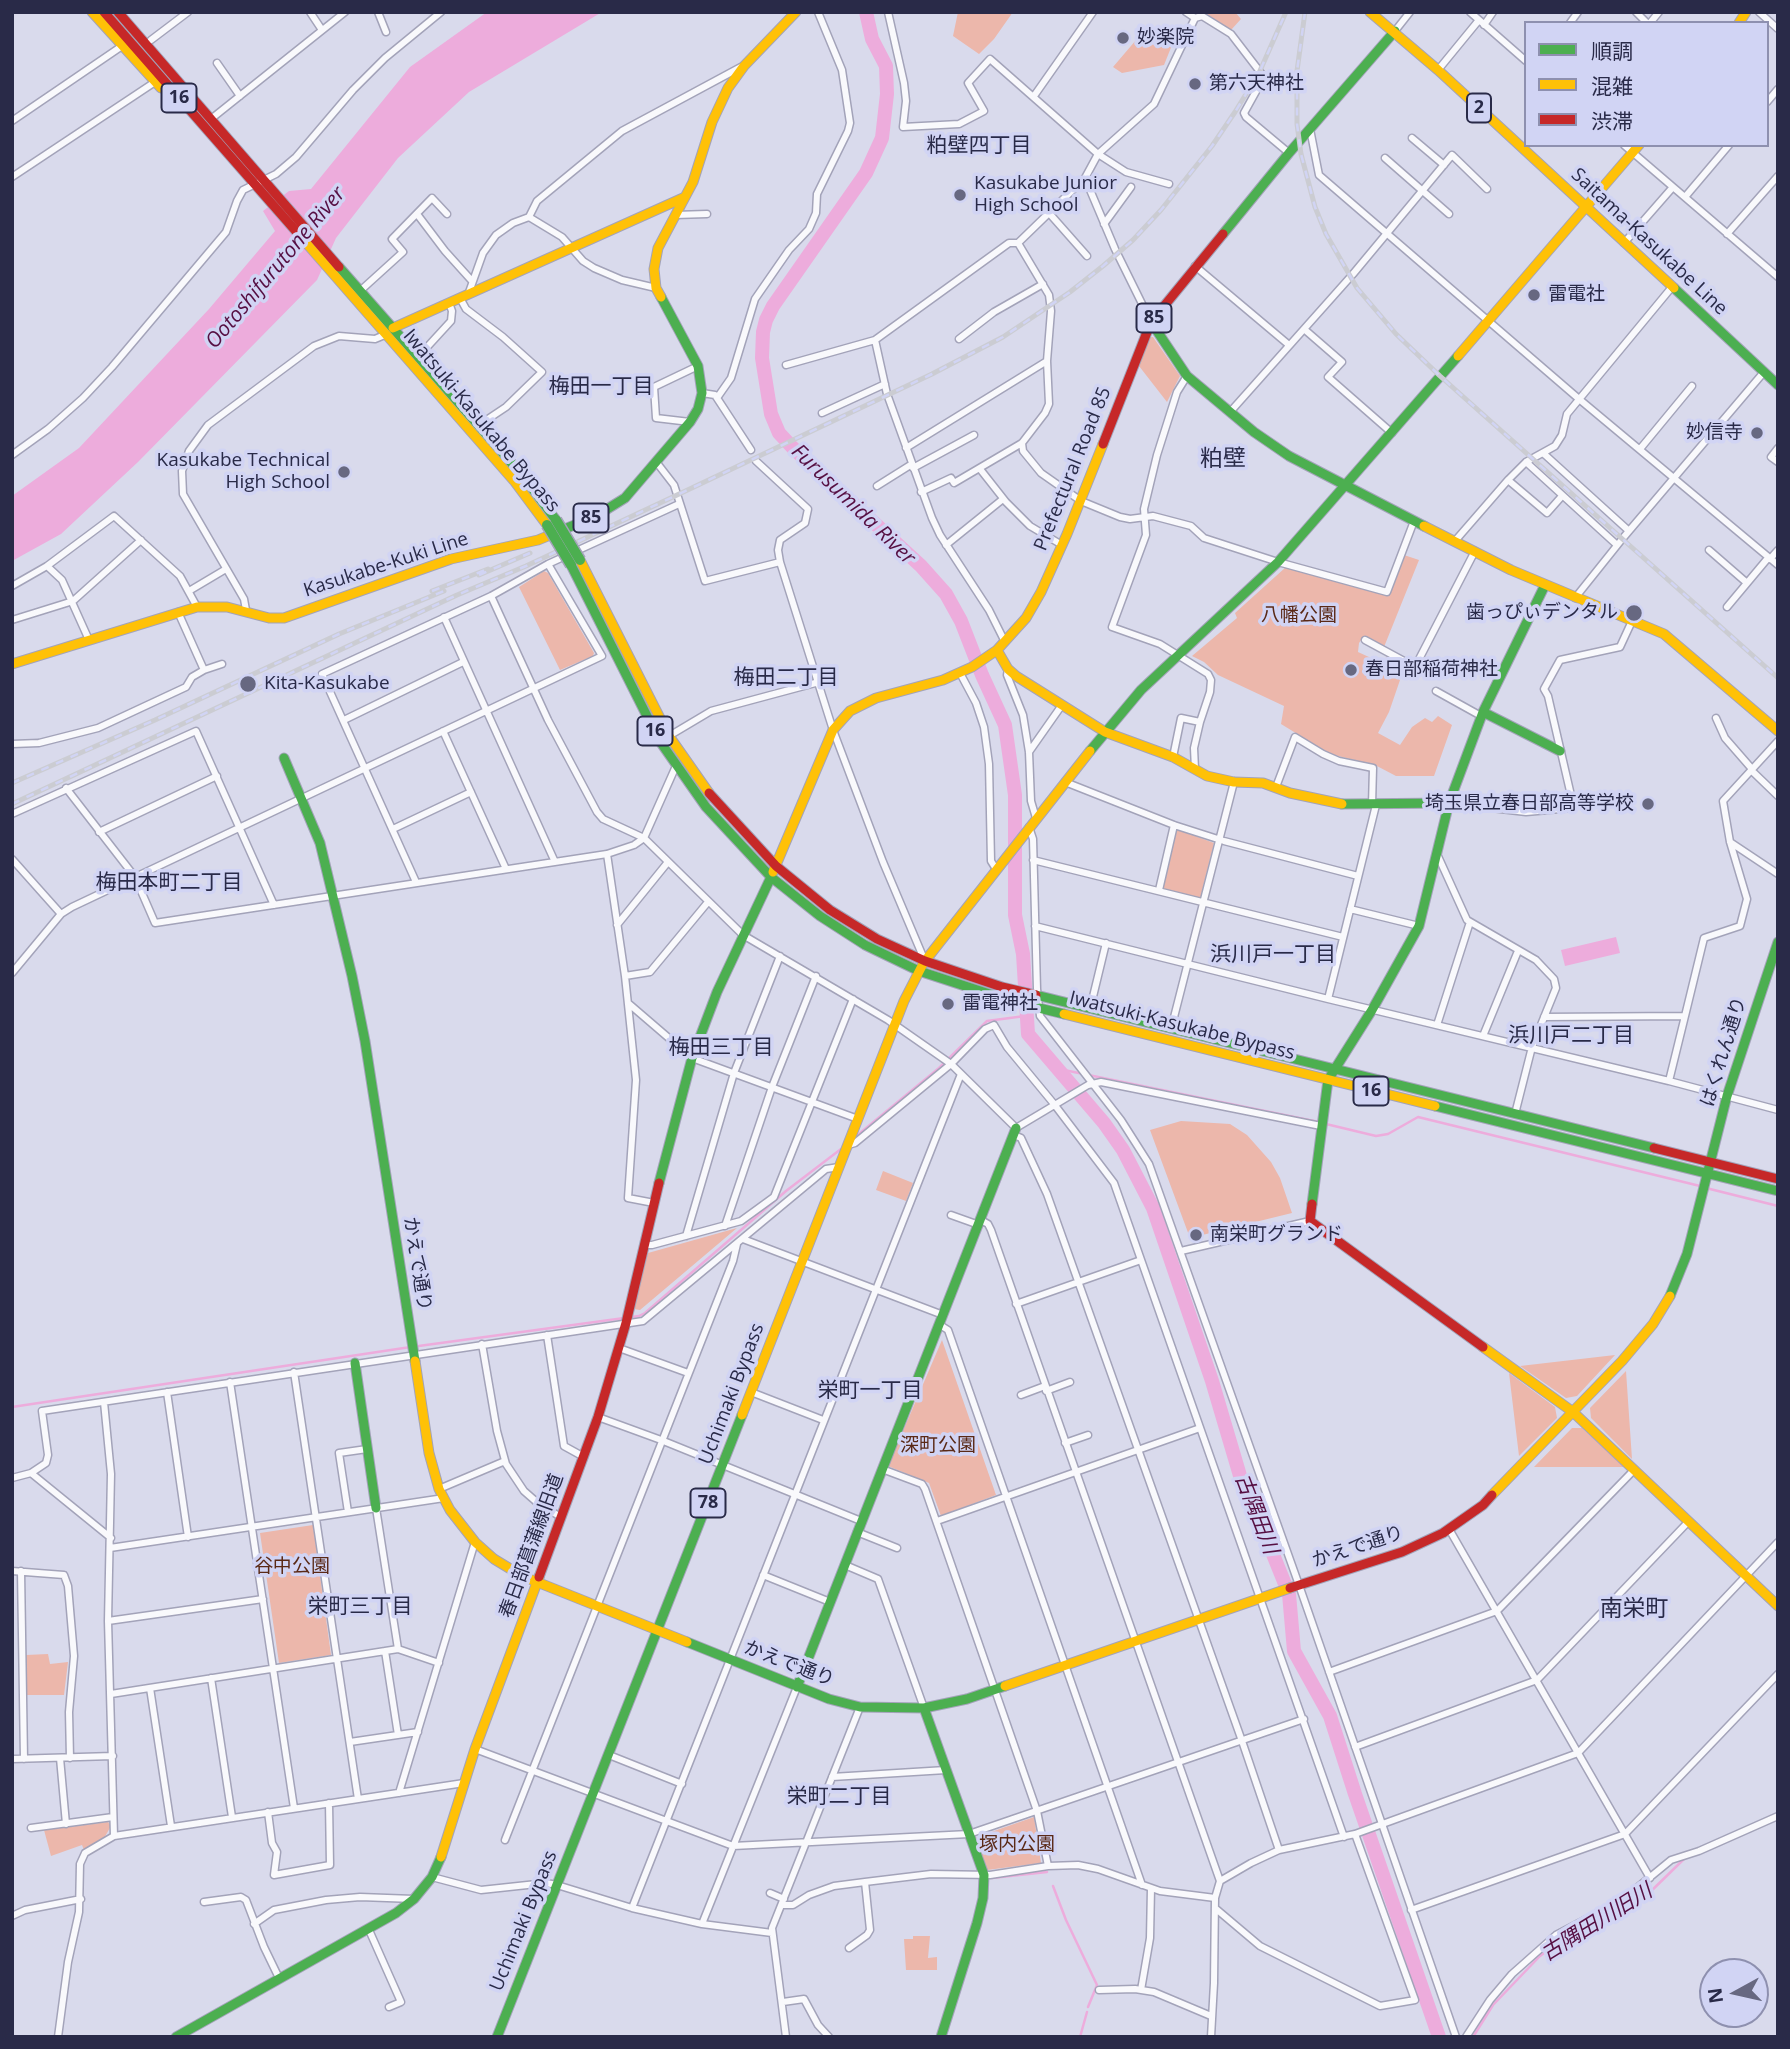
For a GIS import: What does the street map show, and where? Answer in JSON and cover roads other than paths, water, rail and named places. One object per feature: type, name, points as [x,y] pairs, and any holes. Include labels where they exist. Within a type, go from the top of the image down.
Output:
[{"type":"main road","name":"16","points":[[92,12],[155,82],[206,122]]},
{"type":"main road","name":"Iwatsuki-Kasukabe Bypass","points":[[104,12],[206,122],[390,332],[551,523]]},
{"type":"main road","name":"Iwatsuki-Kasukabe Bypass","points":[[118,12],[170,70],[206,122]]},
{"type":"main road","name":"16","points":[[127,12],[151,40],[170,70]]},
{"type":"main road","points":[[702,393],[698,366],[656,288],[655,258],[661,241],[693,182],[712,122],[728,88],[744,66],[796,12]]},
{"type":"main road","name":"Saitama-Kasukabe Line","points":[[1370,12],[1438,70],[1778,385]]},
{"type":"main road","name":"Prefectural Road 85","points":[[743,935],[774,872],[833,730],[859,705],[960,673],[995,652],[1005,642],[1034,605],[1062,545],[1151,322],[1289,153],[1395,31]]},
{"type":"main road","name":"Uchimaki Bypass","points":[[497,2037],[895,1024],[922,966],[1065,782],[1141,690],[1278,562],[1586,207],[1632,148]]},
{"type":"main road","points":[[390,332],[685,197]]},
{"type":"main road","name":"Iwatsuki-Kasukabe Bypass","points":[[333,267],[360,292],[390,332],[418,357],[523,476],[575,562],[669,736],[716,803],[774,872]]},
{"type":"main road","points":[[1151,322],[1187,376],[1254,432],[1289,456],[1414,522],[1545,585],[1664,634],[1778,731]]},
{"type":"main road","name":"Kasukabe-Kuki Line","points":[[12,664],[197,607],[227,607],[270,618],[284,618],[451,559],[538,540],[617,505],[657,463],[690,422],[698,410],[702,393]]},
{"type":"main road","name":"Iwatsuki-Kasukabe Bypass","points":[[575,562],[644,712],[676,766],[729,834],[774,872],[853,925],[922,966],[1002,999],[1090,1009],[1171,1029],[1330,1075],[1515,1114],[1709,1167],[1778,1191]]},
{"type":"main road","points":[[1545,585],[1482,714],[1449,803],[1419,926],[1372,1010],[1330,1075],[1310,1221],[1573,1412],[1778,1606]]},
{"type":"main road","points":[[995,652],[1008,669],[1105,732],[1173,757],[1220,780],[1263,783],[1328,802],[1374,805],[1449,803]]},
{"type":"main road","points":[[1482,714],[1560,751]]},
{"type":"main road","name":"かえで通り","points":[[284,758],[320,843],[333,895],[365,1041],[429,1453],[441,1494],[456,1520],[475,1542],[508,1568],[537,1583],[829,1699],[860,1707],[883,1709],[924,1708],[948,1704],[996,1690],[1262,1597],[1392,1556],[1449,1529],[1475,1512],[1499,1489],[1639,1342],[1670,1297],[1687,1254],[1709,1167]]},
{"type":"main road","name":"春日部菖蒲線旧道","points":[[182,2035],[396,1913],[414,1899],[432,1877],[444,1850],[475,1749],[598,1417],[626,1323],[643,1245],[692,1058],[706,1016],[743,935]]},
{"type":"main road","name":"はくれん通り","points":[[1709,1167],[1727,1096],[1778,942]]},
{"type":"main road","name":"Iwatsuki-Kasukabe Bypass","points":[[922,966],[1002,987],[1036,1002],[1709,1167],[1778,1179]]},
{"type":"main road","points":[[797,1687],[1015,1132]]},
{"type":"main road","points":[[355,1363],[376,1508]]},
{"type":"main road","points":[[924,1708],[984,1875],[983,1898],[977,1923],[941,2037]]},
{"type":"street","points":[[151,40],[188,12]]},
{"type":"street","points":[[310,12],[322,30]]},
{"type":"street","points":[[206,122],[345,12]]},
{"type":"street","points":[[378,12],[386,32]]},
{"type":"street","points":[[12,455],[48,429],[112,367],[226,232],[243,190],[276,174],[296,157],[353,90],[385,58],[442,12]]},
{"type":"street","points":[[717,398],[731,378],[755,299],[789,250],[809,229],[816,213],[817,194],[848,131],[850,123],[842,70],[818,12]]},
{"type":"street","points":[[888,12],[904,83],[906,101],[903,127],[959,124],[984,111],[968,83],[990,59],[1098,154],[1126,172],[1169,184]]},
{"type":"street","points":[[1034,96],[1093,12]]},
{"type":"street","points":[[1395,31],[1410,12]]},
{"type":"street","points":[[1470,12],[1524,59]]},
{"type":"street","points":[[1438,70],[1493,12]]},
{"type":"street","points":[[1759,12],[1778,29]]},
{"type":"street","points":[[786,365],[875,340],[1009,243],[1018,243],[1085,178],[1098,154],[1154,104],[1192,15],[1202,16],[1231,34],[1264,77],[1244,113],[1289,153]]},
{"type":"street","points":[[12,121],[122,46]]},
{"type":"street","points":[[217,63],[240,96]]},
{"type":"street","points":[[479,425],[506,407],[542,372],[466,309],[464,297],[483,253],[496,235],[513,223],[529,217],[537,201],[622,131],[744,66]]},
{"type":"street","points":[[12,177],[155,82]]},
{"type":"street","points":[[1310,129],[1319,175],[1579,399],[1778,565]]},
{"type":"street","points":[[1412,138],[1444,165]]},
{"type":"street","points":[[1685,197],[1728,147]]},
{"type":"street","points":[[1632,148],[1673,187],[1778,276]]},
{"type":"street","points":[[1231,411],[1452,155],[1487,189]]},
{"type":"street","points":[[1385,158],[1449,214]]},
{"type":"street","points":[[1727,234],[1778,176]]},
{"type":"street","points":[[1085,178],[1104,225],[1151,322]]},
{"type":"street","points":[[1104,225],[1131,187]]},
{"type":"street","points":[[1624,243],[1673,187]]},
{"type":"street","points":[[360,292],[403,252],[392,239],[432,198],[447,214]]},
{"type":"street","points":[[1049,213],[1087,256]]},
{"type":"street","points":[[417,214],[472,281]]},
{"type":"street","points":[[675,215],[707,214]]},
{"type":"street","points":[[529,217],[562,237],[594,268],[622,280],[656,288]]},
{"type":"street","points":[[921,492],[951,478],[954,483],[1022,443],[1049,404],[1049,295],[1018,243]]},
{"type":"street","points":[[1771,271],[1778,263]]},
{"type":"street","points":[[1195,266],[1290,345]]},
{"type":"street","points":[[960,339],[994,312],[1043,284]]},
{"type":"street","points":[[1455,541],[1526,462],[1555,446],[1562,435],[1567,414],[1672,287]]},
{"type":"street","points":[[418,357],[451,321],[449,303]]},
{"type":"street","points":[[1304,329],[1342,362],[1328,377],[1392,433]]},
{"type":"street","points":[[246,610],[244,598],[183,494],[182,471],[192,444],[208,425],[314,346],[339,336],[375,339],[390,332]]},
{"type":"street","points":[[875,340],[885,384],[921,492],[940,535],[978,591],[1005,642]]},
{"type":"street","points":[[906,448],[1047,361]]},
{"type":"street","points":[[690,422],[656,418],[654,387],[698,366]]},
{"type":"street","points":[[1575,598],[1764,372]]},
{"type":"street","points":[[1187,376],[1172,402],[1143,516],[1146,535],[1112,627],[1160,644],[1208,674],[1211,680],[1210,692],[1194,747],[1195,769]]},
{"type":"street","points":[[822,413],[885,384]]},
{"type":"street","points":[[1640,449],[1692,386]]},
{"type":"street","points":[[702,393],[717,398],[751,450]]},
{"type":"street","points":[[877,486],[974,435]]},
{"type":"street","points":[[1022,443],[1023,452],[1041,473],[1081,501],[1130,519],[1153,516],[1191,526],[1204,538],[1387,592],[1414,522]]},
{"type":"street","points":[[1778,448],[1771,457],[1778,462]]},
{"type":"street","points":[[1544,453],[1629,531]]},
{"type":"street","points":[[756,461],[808,509],[805,523],[780,540],[780,562],[833,730],[922,966]]},
{"type":"street","points":[[1526,462],[1617,545]]},
{"type":"street","points":[[657,463],[674,485],[705,581],[780,562]]},
{"type":"street","points":[[980,469],[1003,499],[1030,526],[1062,545]]},
{"type":"street","points":[[1508,480],[1547,513],[1562,496]]},
{"type":"street","points":[[946,545],[1003,499]]},
{"type":"street","points":[[416,882],[322,674],[491,596],[548,564],[680,504]]},
{"type":"street","points":[[12,586],[47,566],[114,516],[180,576],[197,607]]},
{"type":"street","points":[[12,620],[73,601],[141,540]]},
{"type":"street","points":[[1709,550],[1747,583]]},
{"type":"street","points":[[1727,607],[1778,550]]},
{"type":"street","points":[[1365,640],[1415,667],[1475,551]]},
{"type":"street","points":[[12,973],[61,914],[238,827],[602,656],[548,564]]},
{"type":"street","points":[[47,566],[62,580],[89,640]]},
{"type":"street","points":[[189,591],[226,569]]},
{"type":"street","points":[[491,596],[533,688],[603,819],[643,838],[743,935],[895,1024],[951,1065],[1021,1138],[1047,1194],[1080,1282],[1279,1850]]},
{"type":"street","points":[[178,612],[204,670]]},
{"type":"street","points":[[444,617],[555,862]]},
{"type":"street","points":[[1449,803],[1526,812],[1571,808],[1573,804],[1544,688],[1560,660],[1620,647],[1632,621]]},
{"type":"street","points":[[344,720],[463,662]]},
{"type":"street","points":[[12,744],[39,743],[98,728],[186,687],[192,677],[222,664]]},
{"type":"street","points":[[1008,669],[1007,675],[1023,715],[1029,752],[1036,1002],[1040,1016],[1089,1084],[1121,1120],[1149,1164],[1456,2037]]},
{"type":"street","points":[[960,673],[976,703],[984,727],[989,764],[991,861],[999,866]]},
{"type":"street","points":[[669,736],[711,711],[819,682]]},
{"type":"street","points":[[1436,691],[1482,714]]},
{"type":"street","points":[[1029,752],[1062,705]]},
{"type":"street","points":[[1173,757],[1181,718],[1200,722]]},
{"type":"street","points":[[1716,718],[1725,738],[1778,796]]},
{"type":"street","points":[[12,814],[196,731],[274,905]]},
{"type":"street","points":[[443,731],[506,869]]},
{"type":"street","points":[[1276,787],[1295,737],[1339,761],[1373,768],[1374,805],[1328,999]]},
{"type":"street","points":[[1670,1081],[1703,937],[1740,926],[1747,899],[1723,801],[1778,741]]},
{"type":"street","points":[[66,788],[135,877],[155,923],[607,854],[634,845],[643,838],[676,766]]},
{"type":"street","points":[[99,832],[217,776]]},
{"type":"street","points":[[1065,782],[1174,825],[1358,876]]},
{"type":"street","points":[[1171,1029],[1234,782]]},
{"type":"street","points":[[393,829],[471,792]]},
{"type":"street","points":[[1158,890],[1174,825]]},
{"type":"street","points":[[1731,842],[1778,874]]},
{"type":"street","points":[[607,854],[625,976],[636,1080],[628,1198],[654,1203]]},
{"type":"street","points":[[1436,854],[1467,920],[1536,960],[1554,979],[1556,988],[1532,1048],[1515,1114]]},
{"type":"street","points":[[12,859],[61,914]]},
{"type":"street","points":[[1033,860],[1343,937]]},
{"type":"street","points":[[617,925],[668,862]]},
{"type":"street","points":[[12,875],[20,869]]},
{"type":"street","points":[[625,976],[650,972],[708,902]]},
{"type":"street","points":[[1350,909],[1419,926]]},
{"type":"street","points":[[1437,1025],[1470,922]]},
{"type":"street","points":[[1035,926],[1670,1081],[1778,1111]]},
{"type":"street","points":[[1090,1009],[1105,943]]},
{"type":"street","points":[[1483,1036],[1518,951]]},
{"type":"street","points":[[686,1236],[734,1073],[780,956]]},
{"type":"street","points":[[725,1226],[772,1087],[816,976]]},
{"type":"street","points":[[643,1245],[741,1222],[774,1197],[853,999]]},
{"type":"street","points":[[628,1003],[692,1058],[858,1119]]},
{"type":"street","points":[[1544,1017],[1685,1016]]},
{"type":"street","points":[[848,1145],[855,1143],[951,1065],[985,1029],[994,1024],[1007,1047],[1114,1183],[1262,1597],[1344,1837]]},
{"type":"street","points":[[632,1908],[961,1074]]},
{"type":"street","points":[[1015,1132],[1054,1104],[1089,1084],[1101,1082],[1321,1126]]},
{"type":"street","points":[[12,1478],[31,1473],[46,1463],[48,1455],[42,1411],[643,1321],[826,1169],[839,1167]]},
{"type":"street","points":[[951,1215],[988,1224],[991,1230],[1220,1881],[1215,1898],[1211,2037]]},
{"type":"street","points":[[1181,1251],[1310,1221]]},
{"type":"street","points":[[740,1242],[876,1289],[941,1320],[948,1330],[1142,1885]]},
{"type":"street","points":[[505,1840],[740,1242]]},
{"type":"street","points":[[1016,1304],[1141,1260]]},
{"type":"street","points":[[547,1335],[564,1446],[584,1457]]},
{"type":"street","points":[[482,1344],[497,1432],[505,1461],[524,1491],[540,1505],[561,1517]]},
{"type":"street","points":[[619,1348],[688,1373]]},
{"type":"street","points":[[294,1373],[358,1799]]},
{"type":"street","points":[[230,1382],[294,1808]]},
{"type":"street","points":[[1021,1395],[1070,1382]]},
{"type":"street","points":[[167,1392],[188,1537]]},
{"type":"street","points":[[751,1392],[823,1420]]},
{"type":"street","points":[[104,1402],[111,1474],[108,1621],[114,1836]]},
{"type":"street","points":[[598,1417],[794,1495],[897,1548]]},
{"type":"street","points":[[937,1521],[1200,1428]]},
{"type":"street","points":[[1065,1443],[1088,1435]]},
{"type":"street","points":[[348,1512],[339,1454],[368,1449]]},
{"type":"street","points":[[110,1548],[376,1508],[441,1494],[505,1461]]},
{"type":"street","points":[[882,1469],[922,1484],[1037,1811],[1048,1866]]},
{"type":"street","points":[[1329,1672],[1496,1611],[1634,1470]]},
{"type":"street","points":[[31,1473],[111,1539]]},
{"type":"street","points":[[376,1508],[398,1649]]},
{"type":"street","points":[[1355,1747],[1536,1681],[1689,1521]]},
{"type":"street","points":[[1449,1529],[1650,1878]]},
{"type":"street","points":[[399,1793],[475,1542]]},
{"type":"street","points":[[1220,1881],[1279,1850],[1355,1834],[1578,1753],[1778,1542]]},
{"type":"street","points":[[845,1564],[878,1579],[924,1708]]},
{"type":"street","points":[[12,1571],[64,1574],[68,1586],[74,1656],[69,1712],[70,1758]]},
{"type":"street","points":[[21,1572],[24,1759]]},
{"type":"street","points":[[763,1575],[830,1602]]},
{"type":"street","points":[[108,1621],[262,1599]]},
{"type":"street","points":[[111,1694],[398,1649],[439,1663]]},
{"type":"street","points":[[385,1651],[398,1735]]},
{"type":"street","points":[[1411,1910],[1625,1834],[1778,1674]]},
{"type":"street","points":[[211,1678],[232,1817]]},
{"type":"street","points":[[702,1924],[797,1687]]},
{"type":"street","points":[[150,1688],[171,1826]]},
{"type":"street","points":[[786,2037],[772,1933],[860,1707]]},
{"type":"street","points":[[475,1749],[733,1846],[969,1835],[1304,1719]]},
{"type":"street","points":[[349,1742],[418,1732]]},
{"type":"street","points":[[609,1755],[682,1784]]},
{"type":"street","points":[[12,1759],[113,1756]]},
{"type":"street","points":[[60,1758],[66,1824]]},
{"type":"street","points":[[832,1777],[946,1770]]},
{"type":"street","points":[[58,2037],[61,2002],[81,1899],[81,1858],[85,1853],[114,1836],[464,1783]]},
{"type":"street","points":[[268,1812],[272,1843],[277,1852],[274,1875],[330,1865],[329,1803]]},
{"type":"street","points":[[1466,2037],[1490,2000],[1525,1960],[1556,1935],[1621,1902],[1671,1860],[1699,1851],[1778,1816]]},
{"type":"street","points":[[31,1828],[113,1817]]},
{"type":"street","points":[[1215,1908],[1260,1946],[1380,2006],[1415,2000],[1355,1834]]},
{"type":"street","points":[[770,1893],[793,1905],[808,1895],[834,1886],[931,1874],[984,1875],[1048,1866],[1078,1865],[1098,1869],[1151,1888],[1215,1898]]},
{"type":"street","points":[[432,1877],[481,1889],[546,1883],[632,1908],[702,1924],[772,1933]]},
{"type":"street","points":[[849,1948],[870,1930],[865,1882]]},
{"type":"street","points":[[1141,1990],[1150,1938],[1151,1888]]},
{"type":"street","points":[[204,1902],[240,1897],[246,1900],[279,1978]]},
{"type":"street","points":[[254,1924],[274,1910],[326,1900],[360,1897],[414,1899]]},
{"type":"street","points":[[12,1916],[25,1910],[81,1899]]},
{"type":"street","points":[[369,1930],[401,2002],[388,2007]]},
{"type":"street","points":[[1099,1990],[1154,1992],[1211,2016]]},
{"type":"street","points":[[783,2002],[804,1999],[818,2025],[829,2037]]},
{"type":"water","name":"Ootoshifurutone River","points":[[487,12],[602,12],[469,92],[398,158],[336,238],[317,280],[138,462],[61,534],[12,561],[12,496],[79,448],[209,309],[275,231],[263,211],[289,191],[311,189],[410,67]]},
{"type":"water","points":[[1616,937],[1620,953],[1565,966],[1561,950]]},
{"type":"waterway","name":"Furusumida River","points":[[866,12],[872,39],[886,66],[887,94],[882,138],[866,173],[766,320],[762,358],[771,414],[779,433],[793,448],[921,566],[946,594],[961,621],[1005,725],[1015,795],[1015,915],[1023,954],[1028,1034],[1104,1123],[1123,1150],[1153,1208],[1212,1381],[1246,1496],[1289,1594],[1294,1651],[1330,1716],[1439,2037]]},
{"type":"waterway","points":[[854,1138],[939,1068],[987,1021],[1025,1016]]},
{"type":"waterway","points":[[1059,1069],[1319,1122]]},
{"type":"waterway","points":[[1326,1124],[1376,1136],[1388,1134],[1418,1117],[1700,1186]]},
{"type":"waterway","points":[[12,1407],[639,1316],[786,1191],[841,1149]]},
{"type":"waterway","points":[[1706,1188],[1778,1206]]},
{"type":"waterway","name":"古隅田川旧川","points":[[1473,2037],[1493,2005],[1540,1956],[1562,1940],[1643,1899],[1684,1859]]},
{"type":"waterway","points":[[992,1878],[1047,1872]]},
{"type":"waterway","points":[[1053,1886],[1097,1985],[1088,2007]]},
{"type":"waterway","points":[[1080,2037],[1087,2012]]},
{"type":"railway","points":[[12,804],[677,495],[932,374],[1003,337],[1103,266],[1133,240],[1161,210],[1212,146],[1235,112],[1259,73],[1286,12]]},
{"type":"railway","points":[[1305,12],[1297,71],[1297,124],[1301,154],[1315,207],[1326,234],[1357,288],[1396,334],[1440,376],[1778,678]]},
{"type":"railway","points":[[479,575],[530,553]]},
{"type":"railway","points":[[432,591],[488,569]]},
{"type":"railway","points":[[12,783],[339,634],[444,591]]},
{"type":"place","name":"妙楽院","points":[[1123,38]]},
{"type":"place","name":"第六天神社","points":[[1195,84]]},
{"type":"place","name":"Kasukabe Junior High School","points":[[960,195]]},
{"type":"place","name":"雷電社","points":[[1534,295]]},
{"type":"place","name":"妙信寺","points":[[1757,433]]},
{"type":"place","name":"Kasukabe Technical High School","points":[[344,472]]},
{"type":"place","name":"歯っぴぃデンタル","points":[[1634,613]]},
{"type":"place","name":"春日部稲荷神社","points":[[1351,670]]},
{"type":"place","name":"Kita-Kasukabe","points":[[248,684]]},
{"type":"place","name":"埼玉県立春日部高等学校","points":[[1648,804]]},
{"type":"place","name":"雷電神社","points":[[948,1004]]},
{"type":"place","name":"南栄町グランド","points":[[1196,1235]]},
{"type":"district","name":"粕壁四丁目","points":[[979,146]]},
{"type":"district","name":"梅田一丁目","points":[[601,387]]},
{"type":"district","name":"粕壁","points":[[1223,459]]},
{"type":"district","name":"梅田二丁目","points":[[786,678]]},
{"type":"district","name":"梅田本町二丁目","points":[[169,883]]},
{"type":"district","name":"浜川戸一丁目","points":[[1273,955]]},
{"type":"district","name":"浜川戸二丁目","points":[[1571,1036]]},
{"type":"district","name":"梅田三丁目","points":[[721,1048]]},
{"type":"district","name":"栄町一丁目","points":[[870,1391]]},
{"type":"district","name":"栄町三丁目","points":[[360,1607]]},
{"type":"district","name":"南栄町","points":[[1634,1609]]},
{"type":"district","name":"栄町二丁目","points":[[839,1797]]},
{"type":"park label","name":"八幡公園","points":[[1299,616]]},
{"type":"park label","name":"深町公園","points":[[938,1446]]},
{"type":"park label","name":"谷中公園","points":[[292,1567]]},
{"type":"park label","name":"塚内公園","points":[[1017,1845]]},
{"type":"water label","name":"古隅田川","points":[[1256,1514]]}]
